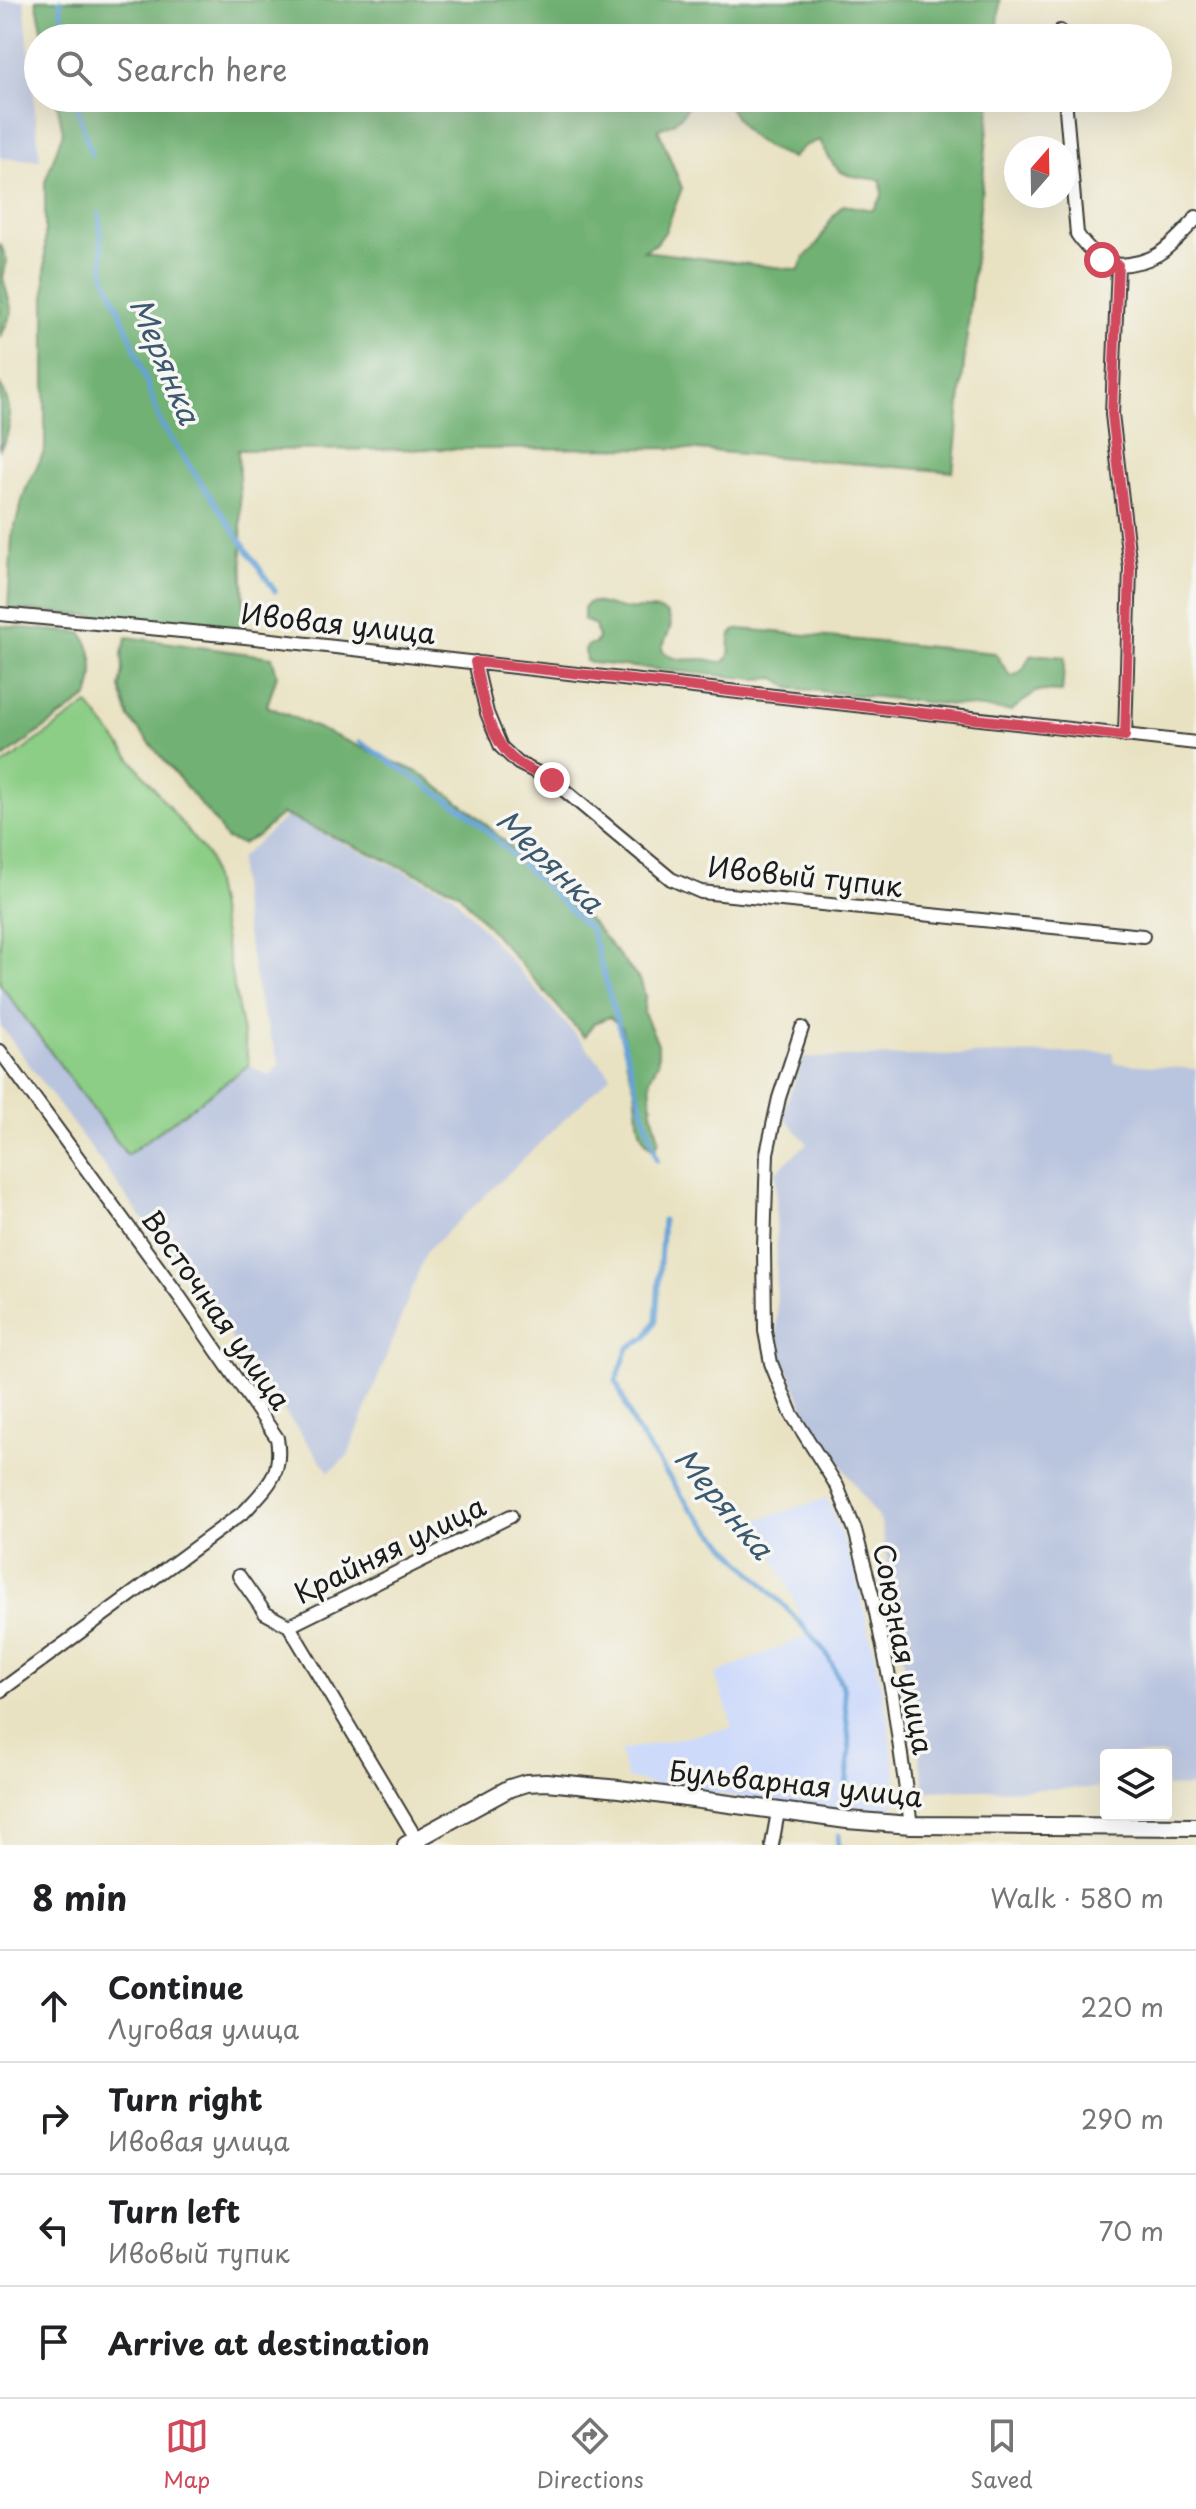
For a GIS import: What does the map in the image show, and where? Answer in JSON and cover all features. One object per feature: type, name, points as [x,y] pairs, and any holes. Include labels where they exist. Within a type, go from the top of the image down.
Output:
[{"type":"street","points":[[1066,112],[1077,234],[1085,247],[1102,260],[1118,265],[1132,264],[1160,256],[1196,217]]},
{"type":"street","points":[[1118,265],[1112,414],[1130,568],[1125,736]]},
{"type":"street","name":"Ивовая улица","points":[[0,614],[475,662],[1196,743]]},
{"type":"street","name":"Ивовый тупик","points":[[475,662],[487,713],[501,747],[518,763],[552,780],[671,879],[701,892],[1143,936]]},
{"type":"street","name":"Союзная улица","points":[[802,1028],[779,1098],[767,1153],[765,1331],[771,1363],[791,1413],[837,1486],[855,1530],[889,1676],[911,1825]]},
{"type":"street","name":"Восточная улица","points":[[0,1051],[197,1321],[277,1438],[280,1456],[271,1483],[245,1511],[0,1691]]},
{"type":"street","name":"Крайняя улица","points":[[289,1626],[511,1516]]},
{"type":"street","points":[[239,1576],[265,1613],[289,1626],[414,1843]]},
{"type":"street","name":"Бульварная улица","points":[[414,1843],[510,1788],[546,1782],[619,1789],[778,1812],[911,1825],[1196,1827]]},
{"type":"street","points":[[772,1845],[778,1812]]},
{"type":"shaded area","points":[[0,0],[24,0],[24,112],[35,112],[40,160],[0,158]]},
{"type":"shaded area","points":[[286,817],[451,893],[611,1075],[426,1252],[348,1456],[329,1472],[0,1025],[0,984],[127,1155],[249,1065],[269,1076],[280,1065],[260,1006],[241,901],[239,859]]},
{"type":"shaded area","points":[[1113,1052],[1114,1063],[1196,1069],[1196,1786],[1172,1787],[1172,1749],[1100,1749],[1100,1788],[925,1791],[881,1522],[809,1419],[777,1345],[776,1172],[807,1143],[782,1115],[803,1058]]},
{"type":"shaded area","points":[[827,1498],[856,1574],[886,1708],[898,1793],[889,1816],[661,1787],[627,1778],[620,1751],[733,1727],[715,1674],[806,1636],[794,1600],[757,1520]]},
{"type":"green space","points":[[36,0],[1000,0],[998,24],[41,24]]},
{"type":"green space","points":[[59,112],[684,112],[670,125],[658,129],[682,188],[665,232],[656,244],[643,251],[799,270],[843,205],[873,210],[882,196],[881,180],[842,172],[832,162],[820,140],[804,146],[792,158],[768,148],[744,129],[733,112],[990,112],[953,472],[674,448],[238,450],[245,628],[8,609],[12,536],[25,491],[45,450],[45,182],[63,132]]},
{"type":"green space","points":[[0,243],[7,260],[3,278],[12,312],[0,339]]},
{"type":"green space","points":[[0,385],[7,400],[9,426],[0,449]]},
{"type":"green space","points":[[593,602],[624,609],[663,611],[671,624],[662,650],[676,659],[723,662],[729,654],[730,636],[737,630],[747,629],[995,653],[1010,676],[1020,672],[1030,656],[1065,657],[1062,692],[1037,691],[1011,711],[790,688],[775,678],[756,679],[592,663],[586,661],[585,649],[595,644],[598,638],[595,625],[584,620],[584,608]]},
{"type":"green space","points":[[0,626],[82,633],[90,648],[93,672],[88,697],[0,760]]},
{"type":"green space","points":[[127,637],[272,657],[277,675],[267,706],[420,773],[474,813],[594,925],[641,982],[645,996],[644,1013],[658,1044],[658,1063],[650,1078],[652,1113],[659,1139],[655,1151],[640,1131],[622,1027],[609,1017],[594,1023],[584,1037],[458,892],[282,814],[258,836],[242,844],[226,839],[129,718],[120,687],[122,653]]},
{"type":"green space","points":[[88,704],[209,858],[249,1065],[127,1155],[0,984],[0,767]]},
{"type":"waterway","name":"Мерянка","points":[[60,0],[63,24]]},
{"type":"waterway","name":"Мерянка","points":[[79,112],[91,154]]},
{"type":"waterway","name":"Мерянка","points":[[99,214],[104,273],[161,424],[275,591]]},
{"type":"waterway","name":"Мерянка","points":[[360,742],[468,813],[591,930],[657,1160]]},
{"type":"waterway","name":"Мерянка","points":[[663,1220],[656,1320],[646,1337],[628,1348],[616,1381],[635,1428],[691,1509],[827,1654],[843,1687],[850,1749],[844,1810]]},
{"type":"waterway","name":"Мерянка","points":[[838,1845],[839,1835]]},
{"type":"route","points":[[552,780],[518,763],[501,747],[487,713],[475,662],[1125,736],[1130,568],[1112,414],[1118,265],[1102,260]]}]
